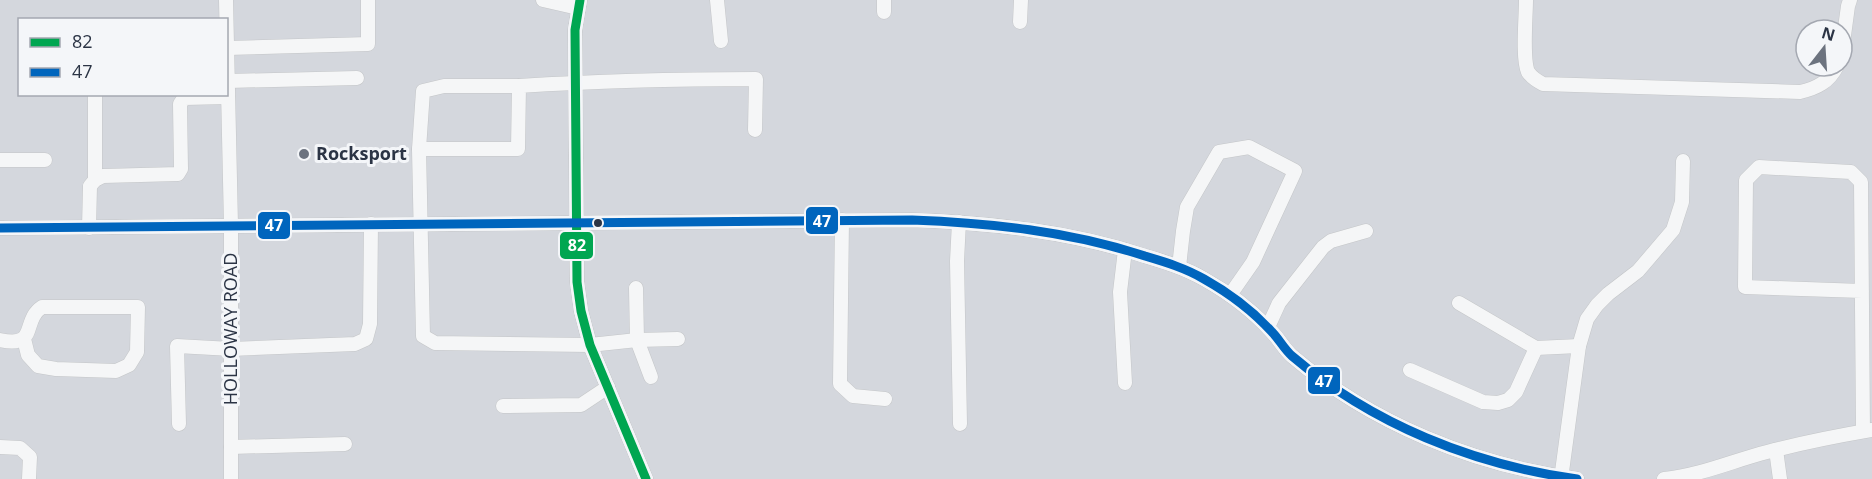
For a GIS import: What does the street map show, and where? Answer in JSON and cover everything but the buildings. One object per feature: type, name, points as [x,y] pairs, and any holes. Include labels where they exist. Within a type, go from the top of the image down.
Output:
[{"type":"street","name":"HOLLOWAY ROAD","points":[[226,0],[226,18]]},
{"type":"street","points":[[228,48],[368,44],[368,0]]},
{"type":"street","points":[[543,0],[579,4],[574,30],[577,282],[581,311],[590,345],[646,479]]},
{"type":"street","points":[[717,0],[720,41]]},
{"type":"street","points":[[1020,22],[1021,0]]},
{"type":"street","points":[[1526,0],[1525,58],[1528,71],[1534,79],[1543,84],[1800,92],[1818,87],[1828,78]]},
{"type":"street","points":[[1846,18],[1850,0]]},
{"type":"street","points":[[228,81],[357,78]]},
{"type":"street","points":[[678,339],[590,345],[435,343],[423,336],[419,149],[423,91],[444,86],[756,79],[755,130]]},
{"type":"street","name":"HOLLOWAY ROAD","points":[[228,81],[231,225],[231,479]]},
{"type":"street","points":[[419,149],[519,149],[519,86]]},
{"type":"street","points":[[95,96],[95,180]]},
{"type":"street","points":[[89,228],[90,186],[95,180],[103,176],[178,174],[181,169],[180,104],[184,98],[228,97]]},
{"type":"street","points":[[1179,267],[1187,207],[1219,152],[1249,147],[1294,171],[1253,262],[1230,295]]},
{"type":"street","points":[[0,160],[45,160]]},
{"type":"street","points":[[1561,478],[1579,346],[1587,319],[1608,294],[1638,271],[1673,230],[1682,202],[1683,160]]},
{"type":"street","points":[[1664,479],[1701,473],[1776,450],[1867,431],[1861,182],[1851,172],[1759,167],[1746,180],[1745,287],[1862,291]]},
{"type":"street","points":[[842,220],[840,384],[854,396],[885,399]]},
{"type":"street","points":[[0,228],[912,220],[960,222],[1050,233],[1125,250],[1179,267],[1203,278],[1230,295],[1268,327],[1290,354],[1326,382],[1363,406],[1402,427],[1451,448],[1490,461],[1540,474],[1577,479]]},
{"type":"street","points":[[960,222],[957,261],[960,424]]},
{"type":"street","points":[[179,424],[177,346],[231,349],[355,345],[366,339],[370,324],[371,224]]},
{"type":"street","points":[[1268,327],[1279,303],[1323,247],[1331,241],[1366,231]]},
{"type":"street","points":[[1125,250],[1120,292],[1125,383]]},
{"type":"street","points":[[636,288],[638,340],[651,377]]},
{"type":"street","points":[[1460,303],[1536,348],[1579,346]]},
{"type":"street","points":[[0,340],[16,342],[24,339],[29,331],[33,314],[42,307],[138,307],[137,352],[129,365],[116,371],[56,369],[38,366],[28,355],[24,339]]},
{"type":"street","points":[[1410,370],[1483,402],[1498,403],[1508,400],[1516,392],[1536,348]]},
{"type":"street","points":[[503,406],[581,405],[608,387]]},
{"type":"street","points":[[231,447],[345,444]]},
{"type":"street","points":[[0,447],[20,448],[30,457],[29,479]]},
{"type":"street","points":[[1776,450],[1780,479]]},
{"type":"shaded area","points":[[0,0],[1872,0],[1872,479],[0,479]]},
{"type":"transit line","name":"82","points":[[580,0],[575,30],[577,282],[581,311],[590,345],[646,479]]},
{"type":"transit line","name":"47","points":[[0,228],[912,220],[971,223],[1058,234],[1116,247],[1167,263],[1204,279],[1248,309],[1272,332],[1292,356],[1323,380],[1356,402],[1426,438],[1500,463],[1577,479]]},
{"type":"place","name":"Rocksport","points":[[304,154]]}]
